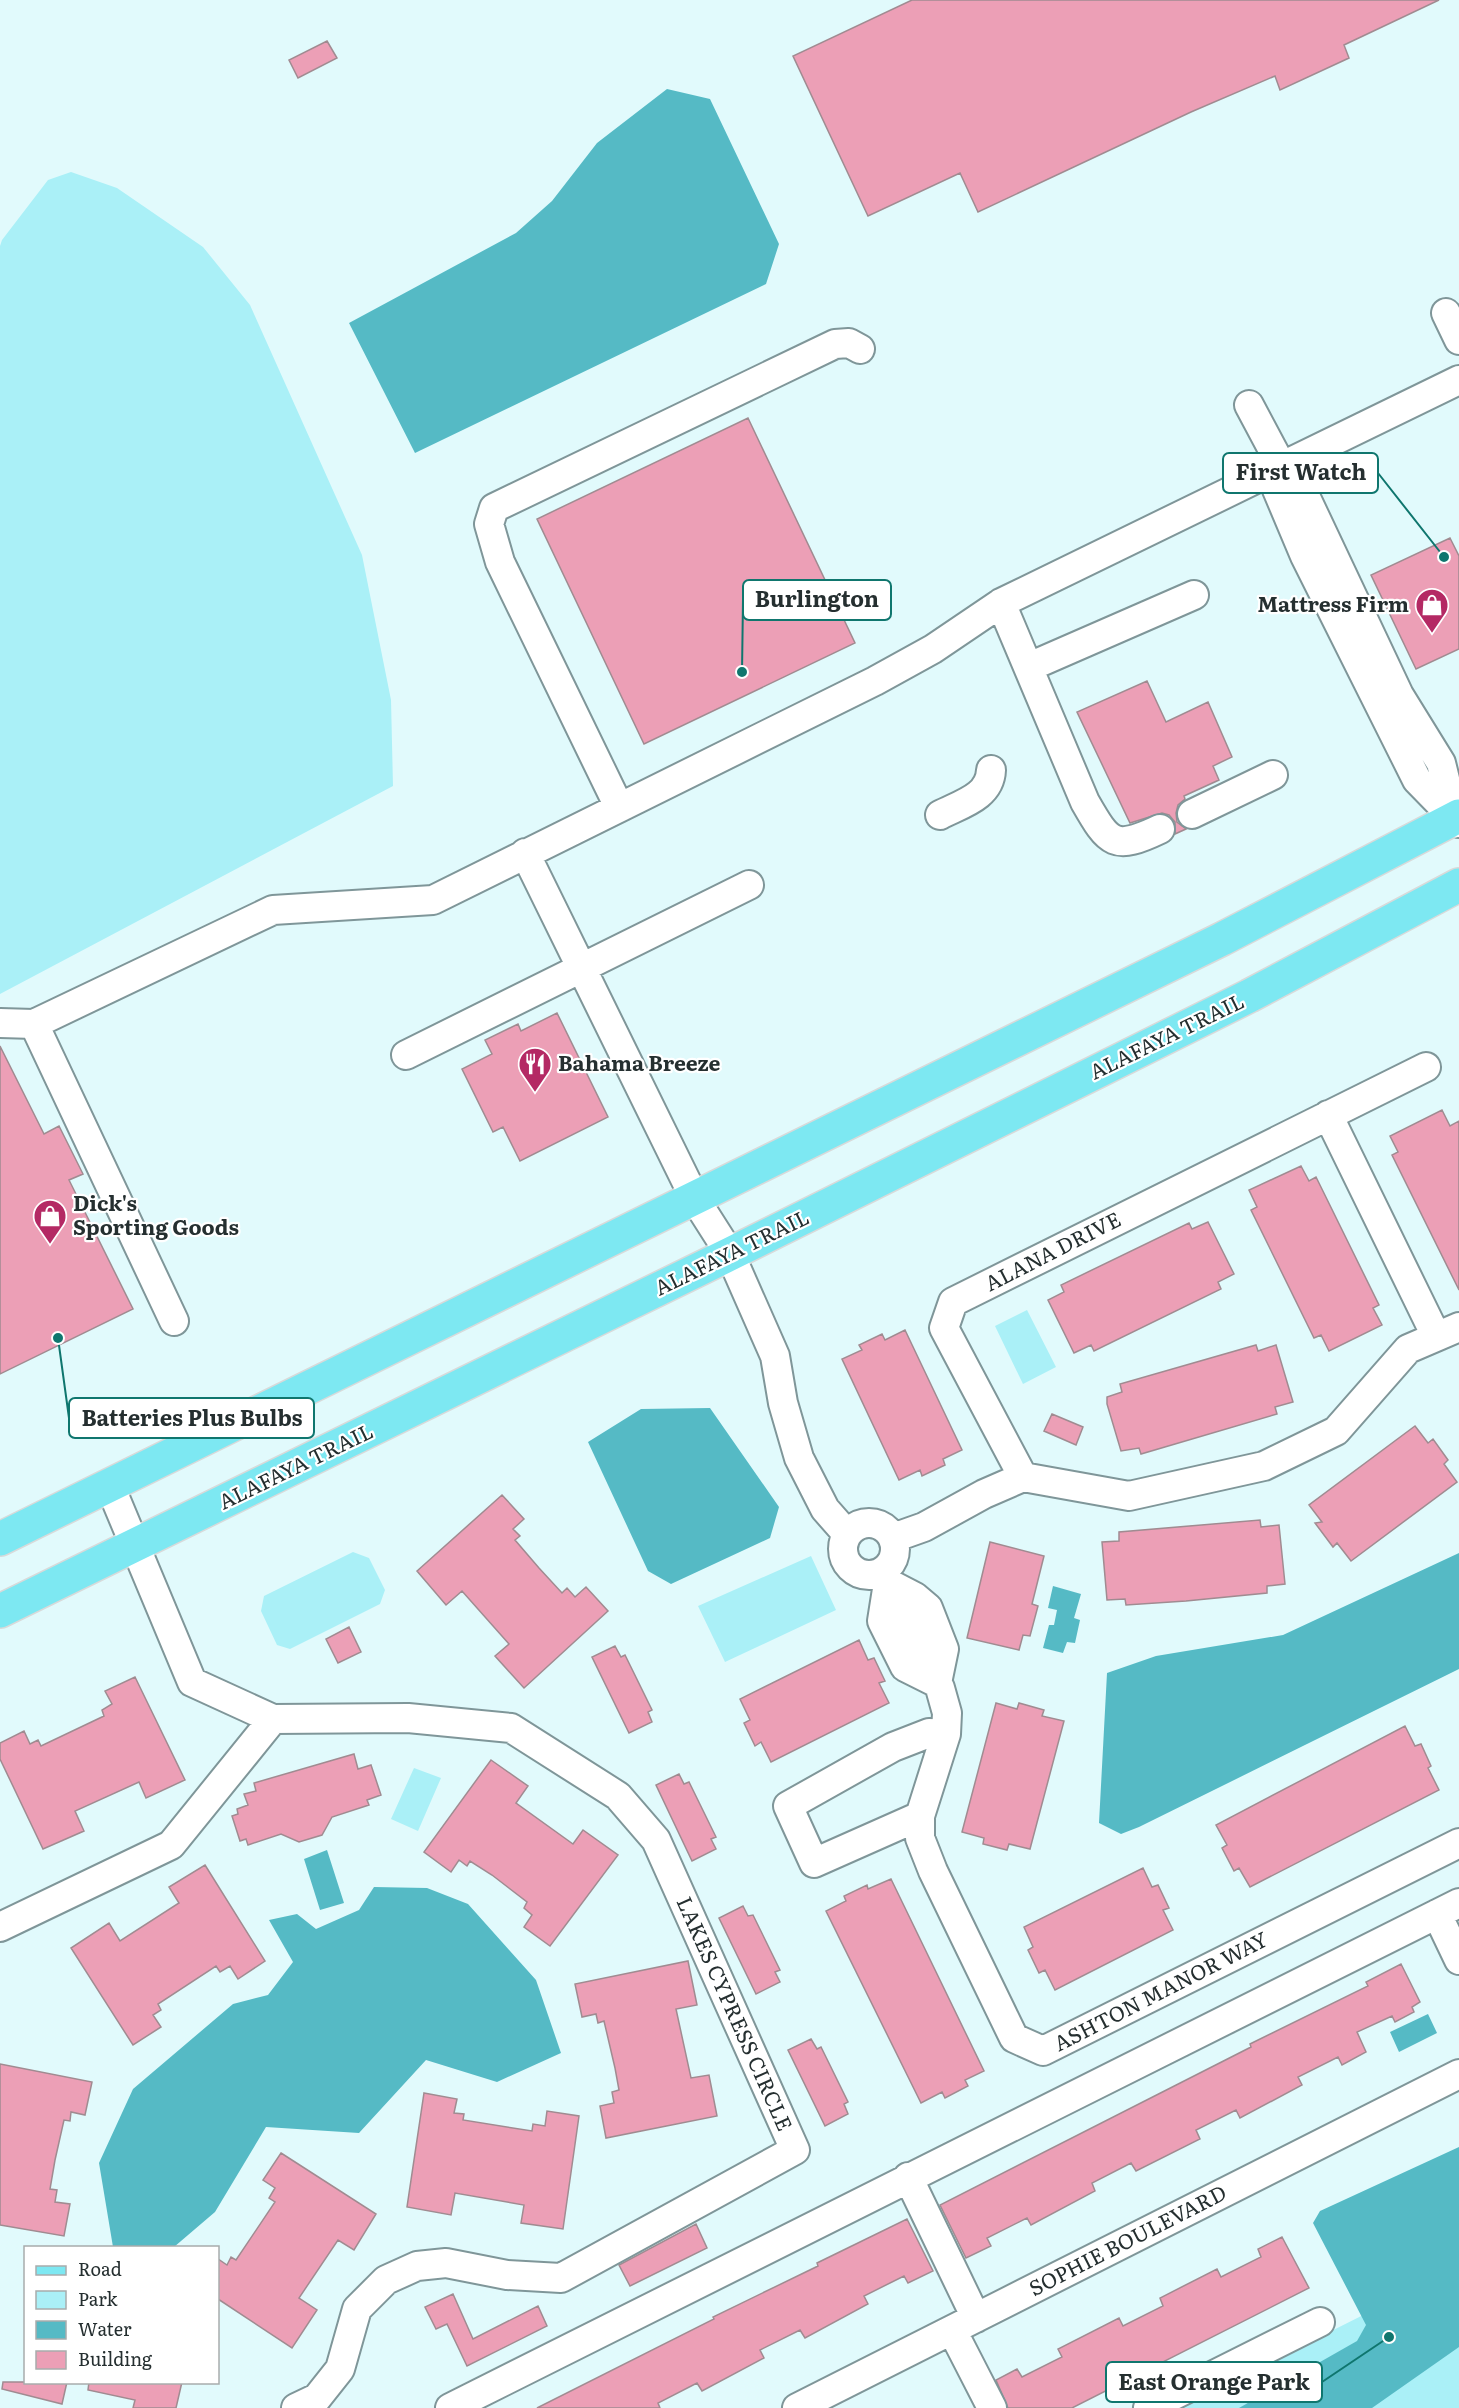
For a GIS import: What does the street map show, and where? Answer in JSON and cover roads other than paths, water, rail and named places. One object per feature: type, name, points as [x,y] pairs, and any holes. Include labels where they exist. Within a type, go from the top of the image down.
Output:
[{"type":"main road","points":[[0,1539],[1222,939],[1458,819]]},
{"type":"main road","name":"ALAFAYA TRAIL","points":[[0,1611],[730,1254],[1250,996],[1459,885]]},
{"type":"street","points":[[1446,313],[1459,340]]},
{"type":"street","points":[[619,807],[500,562],[489,524],[494,508],[835,344],[849,343],[860,350]]},
{"type":"street","points":[[0,1023],[34,1024],[273,910],[433,900],[875,681],[933,649],[1001,603],[1459,380]]},
{"type":"street","points":[[1249,405],[1400,695],[1441,763],[1458,819]]},
{"type":"street","points":[[1029,667],[1194,595]]},
{"type":"street","points":[[1001,603],[1085,802],[1102,832],[1112,839],[1125,842],[1160,830]]},
{"type":"street","points":[[940,815],[983,792],[991,782],[992,770]]},
{"type":"street","points":[[1192,814],[1274,775]]},
{"type":"street","points":[[525,853],[695,1199],[730,1254],[775,1356],[783,1403],[799,1458],[825,1509],[847,1534]]},
{"type":"street","points":[[405,1055],[749,885]]},
{"type":"street","points":[[34,1024],[174,1321]]},
{"type":"street","name":"ALANA DRIVE","points":[[1023,1477],[944,1329],[953,1302],[1426,1067]]},
{"type":"street","points":[[893,1538],[924,1527],[984,1494],[1023,1477],[1129,1496],[1264,1466],[1336,1431],[1408,1349],[1448,1331],[1328,1115]]},
{"type":"street","name":"LAKES CYPRESS CIRCLE","points":[[110,1486],[192,1682],[273,1719],[408,1718],[511,1728],[618,1796],[656,1839],[795,2150],[561,2278],[507,2275],[446,2263],[417,2266],[387,2280],[357,2309],[340,2369],[317,2398],[296,2408]]},
{"type":"street","points":[[873,1523],[889,1531],[893,1538],[895,1556],[885,1578],[862,1574],[848,1565],[843,1548],[847,1534],[856,1526],[873,1523]]},
{"type":"street","name":"ASHTON MANOR WAY","points":[[885,1578],[937,1683],[946,1713],[946,1734],[920,1816],[920,1838],[933,1871],[1014,2037],[1043,2051],[1459,1843]]},
{"type":"street","points":[[0,1927],[171,1845],[273,1719]]},
{"type":"street","points":[[920,1816],[814,1863],[788,1806],[893,1748],[929,1733],[946,1734]]},
{"type":"street","points":[[450,2408],[1448,1909],[1459,1960]]},
{"type":"street","name":"SOPHIE BOULEVARD","points":[[797,2408],[1459,2074]]},
{"type":"street","points":[[908,2177],[964,2324],[992,2408]]},
{"type":"street","points":[[1148,2408],[1320,2322]]},
{"type":"water","points":[[667,89],[710,99],[779,244],[766,284],[415,453],[349,323],[516,233],[552,201],[597,143]]},
{"type":"water","points":[[710,1408],[779,1507],[770,1538],[671,1584],[648,1571],[588,1442],[641,1409]]},
{"type":"water","points":[[1459,1553],[1459,1669],[1139,1827],[1121,1834],[1099,1823],[1107,1673],[1156,1656],[1283,1635]]},
{"type":"water","points":[[1053,1586],[1081,1594],[1074,1618],[1080,1620],[1075,1643],[1067,1642],[1063,1653],[1043,1648],[1049,1625],[1054,1625],[1057,1610],[1048,1608]]},
{"type":"water","points":[[327,1850],[344,1903],[320,1910],[304,1859]]},
{"type":"water","points":[[374,1887],[427,1888],[468,1904],[536,1980],[561,2053],[497,2082],[426,2060],[359,2133],[266,2127],[215,2212],[175,2246],[113,2246],[99,2163],[133,2089],[233,2004],[268,1995],[293,1962],[269,1920],[297,1914],[316,1929],[359,1910]]},
{"type":"water","points":[[1428,2014],[1437,2033],[1399,2052],[1390,2032]]},
{"type":"water","points":[[1459,2147],[1459,2347],[1372,2408],[1239,2408],[1357,2341],[1366,2325],[1313,2223],[1320,2211]]},
{"type":"place","name":"First Watch","points":[[1444,557]]},
{"type":"place","name":"Mattress Firm","points":[[1432,634]]},
{"type":"place","name":"Burlington","points":[[742,672]]},
{"type":"place","name":"Bahama Breeze","points":[[535,1093]]},
{"type":"place","name":"Dick's Sporting Goods","points":[[50,1245]]},
{"type":"place","name":"Batteries Plus Bulbs","points":[[58,1338]]},
{"type":"place","name":"East Orange Park","points":[[1389,2337]]}]
